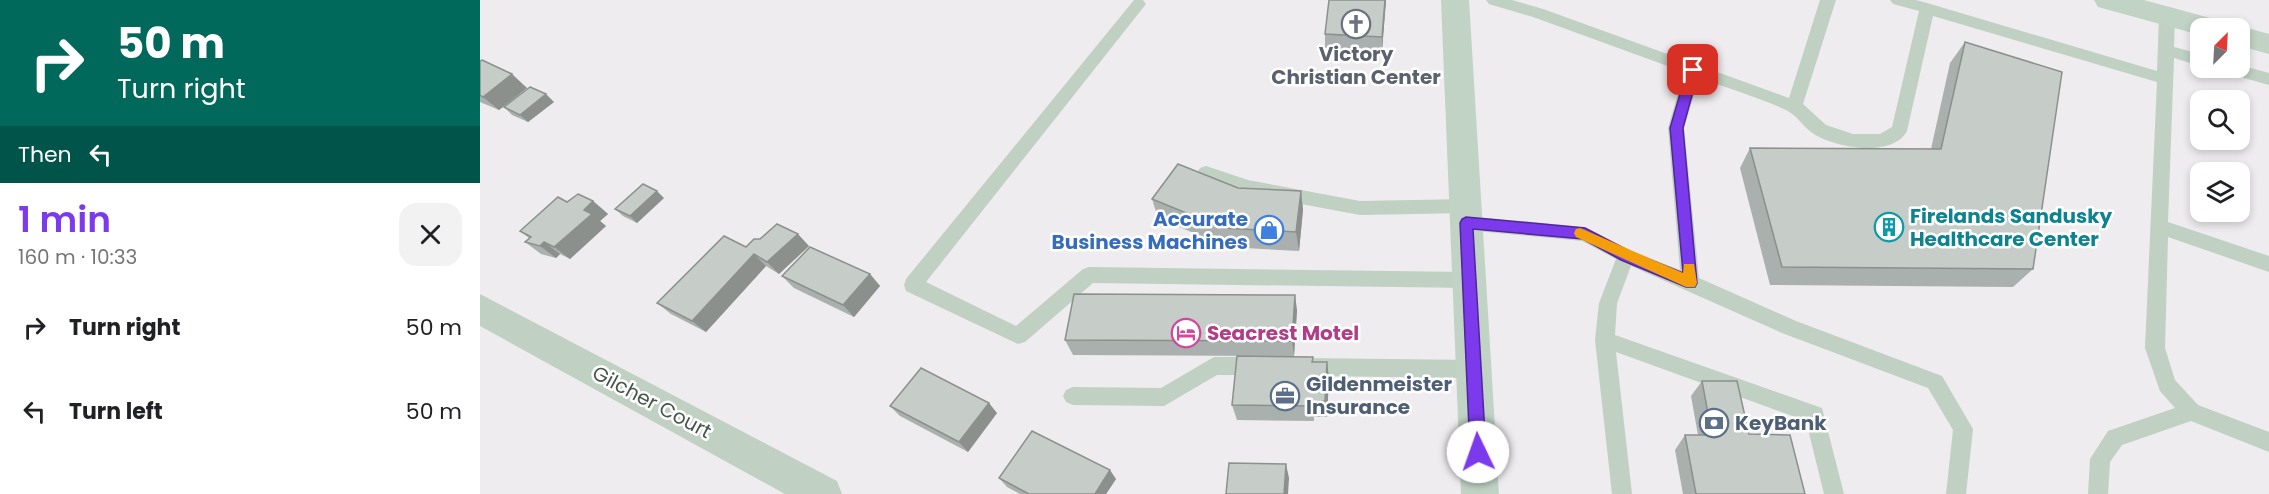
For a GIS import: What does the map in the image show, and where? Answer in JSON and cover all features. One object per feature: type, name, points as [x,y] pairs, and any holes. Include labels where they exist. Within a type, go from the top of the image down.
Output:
[{"type":"main road","points":[[1455,0],[1480,494]]},
{"type":"main road","points":[[2108,0],[2157,10],[2190,21]]},
{"type":"main road","points":[[2250,39],[2269,45]]},
{"type":"street","name":"Gilcher Court","points":[[480,309],[823,494]]},
{"type":"lane","points":[[1494,0],[1541,7],[1693,70],[1794,106],[1820,130],[1853,141],[1883,141],[1899,131],[1927,8]]},
{"type":"lane","points":[[1794,106],[1828,0]]},
{"type":"lane","points":[[1898,0],[2165,79]]},
{"type":"lane","points":[[1138,4],[913,285],[1018,336],[1089,274],[1469,280]]},
{"type":"lane","points":[[2157,10],[2166,50],[2155,348],[2167,385],[2191,412],[2269,442]]},
{"type":"lane","points":[[2166,50],[2190,57]]},
{"type":"lane","points":[[1690,283],[1676,128],[1693,70]]},
{"type":"lane","points":[[2250,74],[2269,79]]},
{"type":"lane","points":[[1206,173],[1248,187],[1360,208],[1466,214],[1585,234],[1626,256],[1789,327],[1935,382],[1963,429],[1956,494]]},
{"type":"lane","points":[[2158,226],[2269,264]]},
{"type":"lane","points":[[1622,494],[1605,340],[1608,303],[1626,256]]},
{"type":"lane","points":[[1605,340],[1815,415],[1834,494]]},
{"type":"lane","points":[[1073,396],[1164,397],[1214,366],[1474,369]]},
{"type":"lane","points":[[2098,494],[2100,459],[2115,438],[2191,412]]},
{"type":"building","name":"Victory Christian Center","points":[[1329,0],[1385,0],[1382,37],[1325,34]]},
{"type":"building","name":"Firelands Sandusky Healthcare Center","points":[[1965,42],[2062,72],[2033,269],[1782,267],[1750,148],[1941,149]]},
{"type":"building","points":[[480,61],[512,74],[483,97],[480,95]]},
{"type":"building","points":[[530,87],[546,94],[520,115],[504,107]]},
{"type":"building","points":[[1178,164],[1238,188],[1301,191],[1296,232],[1223,228],[1152,199]]},
{"type":"building","points":[[643,184],[657,191],[630,216],[615,209]]},
{"type":"building","points":[[578,194],[593,201],[584,210],[592,214],[554,247],[544,242],[540,246],[525,242],[531,237],[520,231],[558,197],[567,202]]},
{"type":"building","points":[[777,224],[798,234],[767,262],[754,254],[692,321],[657,303],[724,236],[746,247],[754,239],[760,239]]},
{"type":"building","points":[[810,247],[870,274],[843,305],[782,276]]},
{"type":"building","name":"Seacrest Motel","points":[[1074,294],[1295,295],[1292,341],[1065,340]]},
{"type":"building","points":[[1237,356],[1313,357],[1312,362],[1327,362],[1325,401],[1312,402],[1312,406],[1232,405]]},
{"type":"building","points":[[921,368],[989,403],[959,442],[890,406]]},
{"type":"building","name":"KeyBank","points":[[1702,381],[1737,381],[1749,434],[1790,435],[1805,494],[1696,494],[1685,435],[1712,435]]},
{"type":"building","points":[[1032,431],[1110,470],[1095,494],[1029,494],[999,478]]},
{"type":"building","points":[[1229,463],[1286,464],[1284,494],[1226,494]]},
{"type":"slow traffic","points":[[1580,233],[1626,256],[1690,283],[1689,268]]},
{"type":"place","name":"Victory Christian Center","points":[[1356,24]]},
{"type":"place","name":"Firelands Sandusky Healthcare Center","points":[[1889,227]]},
{"type":"place","name":"Accurate Business Machines","points":[[1269,230]]},
{"type":"place","name":"Seacrest Motel","points":[[1186,333]]},
{"type":"place","name":"Gildenmeister Insurance","points":[[1285,396]]},
{"type":"place","name":"KeyBank","points":[[1714,423]]},
{"type":"route","points":[[1478,452],[1466,223],[1585,234],[1626,256],[1690,283],[1676,128],[1693,70]]}]
